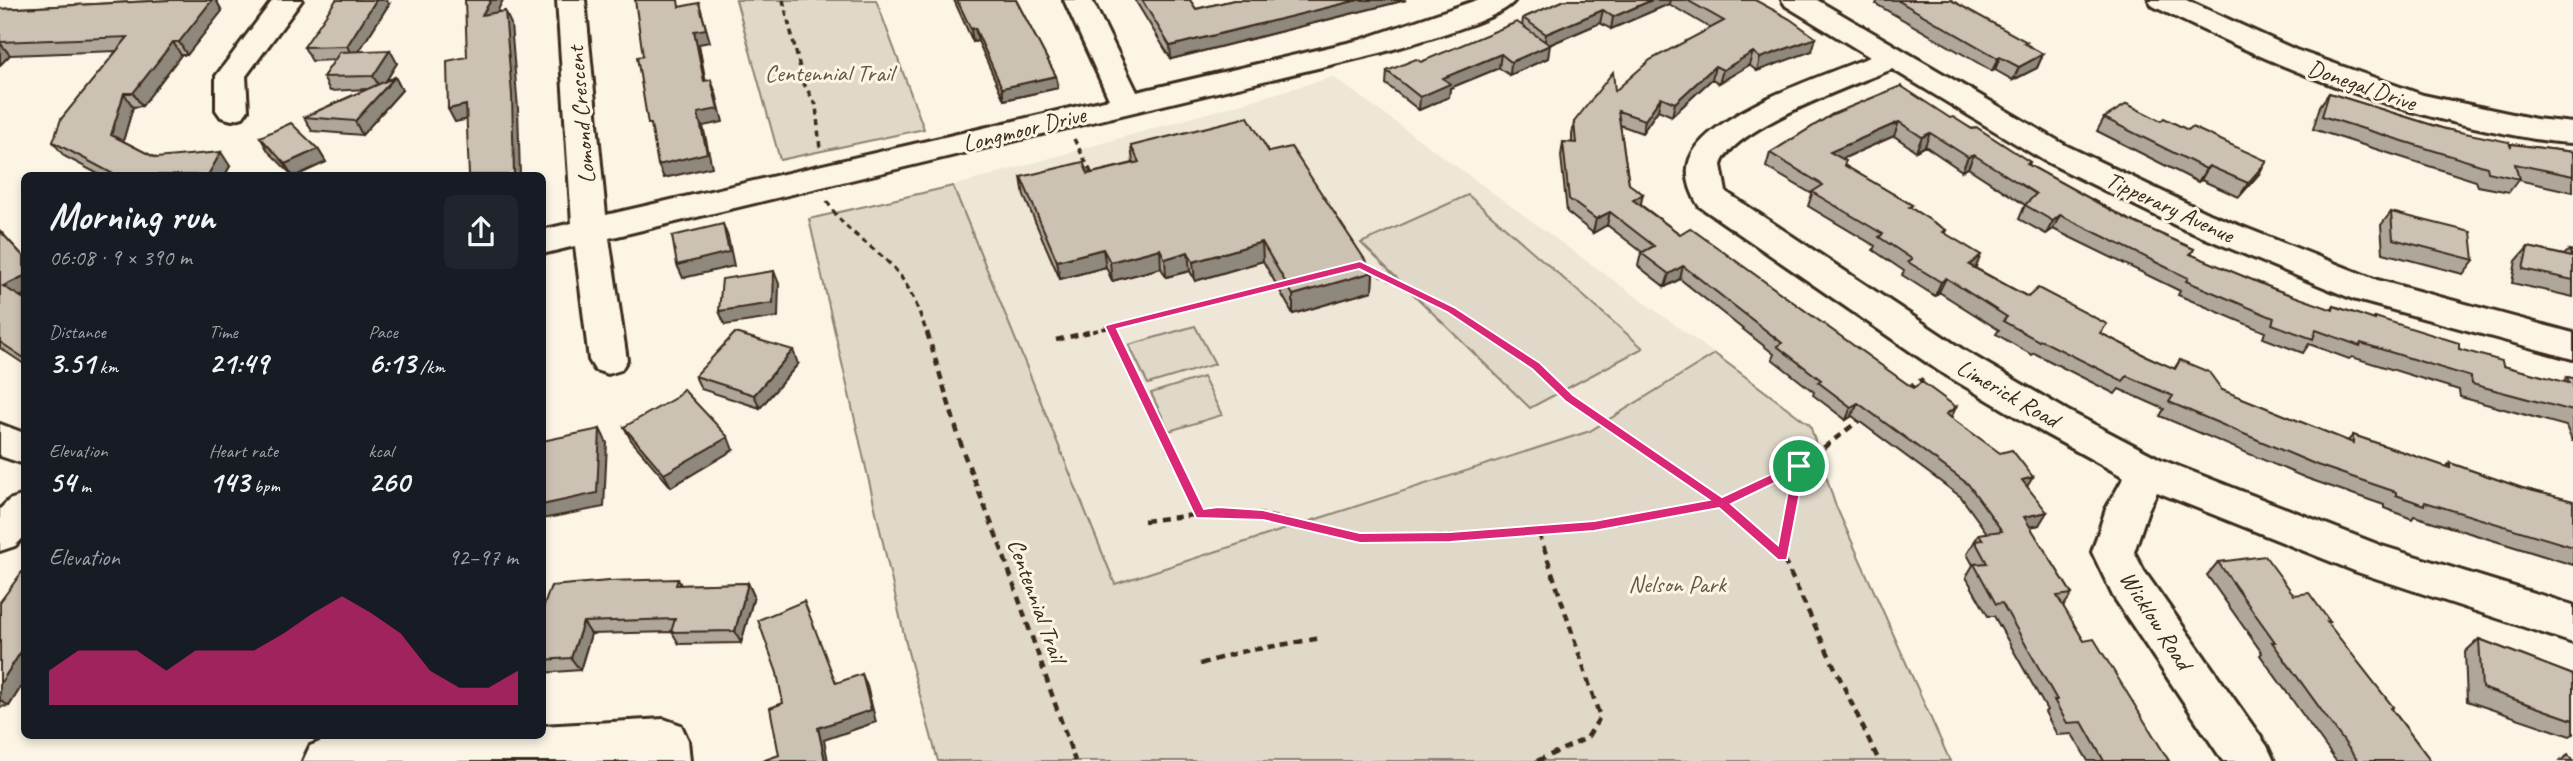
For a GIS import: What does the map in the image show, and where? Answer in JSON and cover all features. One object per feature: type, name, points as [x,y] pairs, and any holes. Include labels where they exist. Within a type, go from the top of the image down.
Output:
[{"type":"street","points":[[232,110],[231,76],[288,0]]},
{"type":"street","name":"Lomond Crescent","points":[[571,0],[590,230],[608,359]]},
{"type":"street","points":[[1078,0],[1127,104]]},
{"type":"street","name":"Longmoor Drive","points":[[546,241],[815,180],[1063,118],[1368,47],[1462,18],[1501,0]]},
{"type":"street","name":"Tipperary Avenue","points":[[1796,0],[2055,153],[2193,220],[2366,290],[2573,346]]},
{"type":"street","name":"Donegal Drive","points":[[2163,0],[2251,43],[2342,81],[2446,113],[2573,133]]},
{"type":"street","name":"Limerick Road","points":[[1893,58],[1783,105],[1723,136],[1710,150],[1702,171],[1711,198],[1952,360],[2056,422],[2148,471],[2372,560],[2573,624]]},
{"type":"street","points":[[0,439],[21,448]]},
{"type":"street","name":"Wicklow Road","points":[[2148,471],[2127,509],[2113,552],[2128,583],[2250,761]]},
{"type":"street","points":[[0,534],[21,515]]},
{"type":"street","points":[[327,761],[664,740],[666,761]]},
{"type":"path","points":[[783,0],[804,84],[816,105],[821,142],[815,180]]},
{"type":"path","points":[[1063,118],[1098,187]]},
{"type":"path","name":"Centennial Trail","points":[[815,180],[839,222],[893,267],[916,301],[943,379],[964,454],[1001,548],[1075,761]]},
{"type":"path","points":[[1360,265],[1451,310],[1536,366],[1569,398],[1721,503],[1782,556],[1879,761]]},
{"type":"path","points":[[1056,340],[1281,285]]},
{"type":"path","points":[[1110,327],[1200,514]]},
{"type":"path","points":[[1896,396],[1952,360]]},
{"type":"path","points":[[1144,521],[1218,512],[1263,515],[1360,538],[1450,537],[1594,526],[1721,503],[1799,466],[1863,418]]},
{"type":"path","points":[[1782,556],[1799,466]]},
{"type":"path","points":[[1536,761],[1587,738],[1600,717],[1538,530]]},
{"type":"path","points":[[1200,664],[1240,652],[1321,638]]},
{"type":"shaded area","points":[[1333,77],[1715,354],[1590,431],[1115,585],[953,186]]},
{"type":"green space","name":"Centennial Trail","points":[[736,0],[876,0],[924,129],[780,160]]},
{"type":"green space","name":"Nelson Park","points":[[953,186],[1115,584],[1590,431],[1715,354],[1810,425],[1835,504],[1950,761],[938,761],[908,652],[809,219]]},
{"type":"green space","points":[[1468,195],[1643,348],[1530,408],[1361,243]]},
{"type":"green space","points":[[1195,326],[1215,364],[1148,384],[1129,345]]},
{"type":"green space","points":[[1203,377],[1222,415],[1169,431],[1151,393]]},
{"type":"building","points":[[212,0],[179,42],[173,42],[133,93],[124,93],[111,135],[156,158],[221,152],[210,172],[109,172],[53,142],[61,119],[128,37],[0,42],[0,9]]},
{"type":"building","points":[[336,0],[376,0],[347,46],[304,47]]},
{"type":"building","points":[[465,0],[491,0],[482,15],[505,11],[512,95],[514,172],[469,172],[466,105],[448,109],[447,61],[467,57]]},
{"type":"building","points":[[635,0],[678,0],[679,7],[699,3],[706,29],[694,31],[704,81],[711,80],[718,109],[698,113],[707,153],[658,165],[637,57],[643,56]]},
{"type":"building","points":[[957,0],[1016,0],[1056,76],[1002,88],[975,28],[971,29]]},
{"type":"building","points":[[1142,0],[1190,0],[1196,9],[1234,0],[1358,0],[1170,46]]},
{"type":"building","points":[[1565,0],[1652,0],[1613,17],[1603,10],[1546,34],[1523,18]]},
{"type":"building","points":[[1687,0],[1755,0],[1790,19],[1816,38],[1760,58],[1753,52],[1723,70],[1715,66],[1675,103],[1661,97],[1645,120],[1618,111],[1629,184],[1643,194],[1633,200],[1680,234],[1690,228],[1913,388],[1922,382],[1956,407],[1946,414],[2000,453],[2012,450],[2033,477],[2022,480],[2047,512],[2024,517],[2072,594],[2057,596],[2084,641],[2094,639],[2169,761],[2104,761],[2082,722],[2067,723],[2054,700],[2057,700],[2002,603],[1996,604],[1974,564],[1987,563],[1975,541],[1983,540],[1979,534],[2002,531],[1968,484],[1858,403],[1851,407],[1818,382],[1821,380],[1777,346],[1782,343],[1683,266],[1669,274],[1641,253],[1654,246],[1610,212],[1596,219],[1569,199],[1563,142],[1576,143],[1574,122],[1613,72],[1615,91],[1650,60],[1724,21]]},
{"type":"building","points":[[1897,0],[1951,0],[2027,42],[2024,43],[2043,54],[2019,67],[1998,58]]},
{"type":"building","points":[[1517,22],[1550,45],[1511,62],[1501,54],[1443,78],[1450,84],[1420,97],[1387,71],[1416,59],[1421,62]]},
{"type":"building","points":[[390,50],[373,76],[323,77],[340,52]]},
{"type":"building","points":[[395,77],[355,121],[304,117]]},
{"type":"building","points":[[1901,86],[1950,118],[1953,117],[1972,129],[1976,127],[2030,162],[2027,164],[2127,219],[2194,249],[2190,254],[2333,310],[2334,306],[2459,343],[2459,349],[2502,361],[2503,366],[2569,383],[2567,377],[2573,378],[2573,411],[2472,384],[2471,377],[2361,343],[2360,346],[2316,330],[2313,339],[2272,324],[2274,318],[2186,281],[2188,278],[2060,215],[2053,221],[2025,205],[2036,194],[1974,155],[1968,157],[1930,133],[1922,137],[1899,122],[1830,152],[1846,161],[1844,165],[1912,205],[1909,207],[1946,230],[1943,232],[1981,255],[1969,265],[2028,297],[2038,288],[2107,324],[2100,333],[2144,355],[2175,369],[2180,360],[2209,372],[2222,390],[2353,443],[2353,435],[2450,468],[2450,463],[2522,488],[2573,501],[2573,547],[2425,502],[2424,505],[2396,495],[2396,492],[2317,465],[2169,402],[2173,396],[2127,376],[2123,381],[2039,341],[2003,321],[2007,317],[1946,278],[1941,282],[1908,262],[1912,259],[1879,237],[1883,234],[1812,192],[1823,185],[1770,153],[1833,114]]},
{"type":"building","points":[[2329,93],[2445,129],[2509,142],[2511,148],[2511,144],[2573,152],[2573,176],[2515,164],[2519,179],[2488,172],[2487,167],[2322,116]]},
{"type":"building","points":[[2127,104],[2161,121],[2164,118],[2188,130],[2192,127],[2267,161],[2248,183],[2209,166],[2206,169],[2104,118]]},
{"type":"building","points":[[1248,117],[1269,152],[1291,147],[1373,272],[1293,295],[1262,242],[1193,262],[1188,252],[1165,259],[1160,249],[1110,262],[1103,249],[1057,261],[1021,177],[1083,162],[1088,174],[1139,162],[1131,146]]},
{"type":"building","points":[[291,123],[318,149],[285,164],[260,137]]},
{"type":"building","points":[[2391,212],[2471,232],[2474,260],[2393,239]]},
{"type":"building","points":[[723,224],[729,252],[677,265],[672,236]]},
{"type":"building","points":[[0,231],[21,254],[21,277],[3,286],[21,297],[21,356],[0,342]]},
{"type":"building","points":[[2528,247],[2572,257],[2569,250],[2573,251],[2573,280],[2523,269]]},
{"type":"building","points":[[774,271],[773,303],[719,311],[722,279]]},
{"type":"building","points":[[735,333],[793,350],[754,395],[695,376]]},
{"type":"building","points":[[683,389],[728,437],[664,474],[624,427],[675,398]]},
{"type":"building","points":[[600,429],[597,493],[546,504],[546,440]]},
{"type":"building","points":[[2265,556],[2294,595],[2309,593],[2330,622],[2327,622],[2431,761],[2358,761],[2218,562]]},
{"type":"building","points":[[21,573],[21,652],[0,684],[0,602]]},
{"type":"building","points":[[678,579],[676,585],[748,583],[735,631],[671,632],[675,619],[583,622],[571,658],[546,660],[546,600],[551,586]]},
{"type":"building","points":[[804,601],[836,683],[862,674],[871,710],[818,728],[825,761],[762,761],[779,755],[770,708],[783,703],[777,673],[758,620]]},
{"type":"building","points":[[2479,639],[2573,675],[2573,720],[2482,688]]},
{"type":"route","points":[[1799,466],[1721,503],[1569,398],[1536,366],[1509,348],[1451,310],[1360,265],[1110,327],[1200,514],[1218,512],[1263,515],[1360,538],[1450,537],[1594,526],[1721,503],[1782,556],[1799,466]]}]
